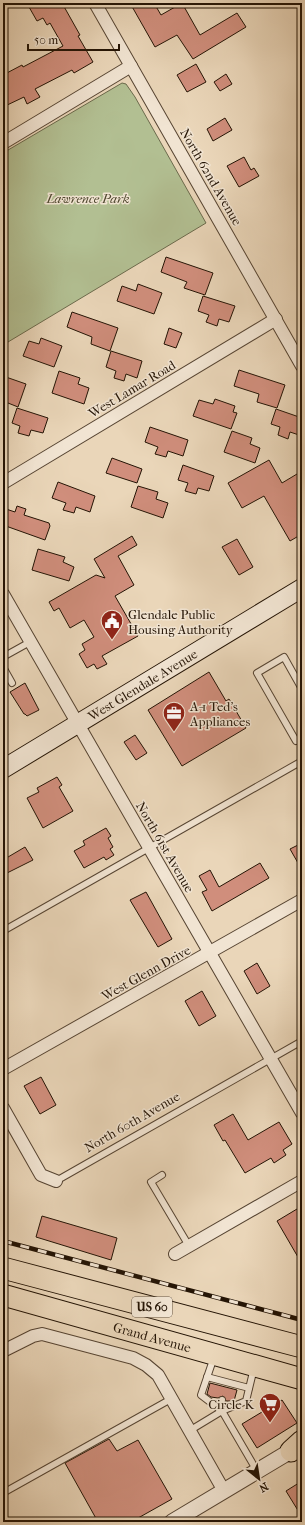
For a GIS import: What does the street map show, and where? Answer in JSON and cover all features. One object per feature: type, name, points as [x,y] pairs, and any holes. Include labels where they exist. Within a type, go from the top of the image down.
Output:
[{"type":"highway","name":"US 60","points":[[3,1268],[302,1347]]},
{"type":"highway","name":"Grand Avenue","points":[[3,1295],[215,1354],[298,1381]]},
{"type":"main road","name":"West Glendale Avenue","points":[[3,769],[302,588]]},
{"type":"street","name":"North 62nd Avenue","points":[[96,3],[302,366]]},
{"type":"street","points":[[3,143],[131,66]]},
{"type":"street","name":"West Lamar Road","points":[[3,483],[276,319]]},
{"type":"street","name":"North 61st Avenue","points":[[3,594],[302,1113]]},
{"type":"street","name":"West Glenn Drive","points":[[3,1069],[302,900]]},
{"type":"street","name":"North 60th Avenue","points":[[3,1108],[41,1175],[56,1181]]},
{"type":"street","points":[[175,1254],[302,1181]]},
{"type":"street","points":[[3,1351],[32,1336],[42,1334],[133,1358],[146,1364],[158,1375],[224,1491]]},
{"type":"street","points":[[172,1522],[298,1445]]},
{"type":"lane","points":[[3,657],[30,642]]},
{"type":"lane","points":[[302,689],[284,658],[257,673],[296,742],[302,738]]},
{"type":"lane","points":[[3,668],[12,683]]},
{"type":"lane","points":[[3,931],[302,761]]},
{"type":"lane","name":"North 60th Avenue","points":[[56,1181],[302,1041]]},
{"type":"lane","points":[[162,1175],[151,1182],[189,1246]]},
{"type":"lane","points":[[215,1354],[201,1396],[221,1410],[257,1470]]},
{"type":"lane","points":[[189,1431],[221,1410],[246,1402],[254,1366]]},
{"type":"lane","points":[[207,1377],[226,1385],[249,1388]]},
{"type":"lane","points":[[3,1493],[171,1399]]},
{"type":"lane","points":[[221,1410],[222,1400]]},
{"type":"green space","name":"Lawrence Park","points":[[122,83],[126,84],[135,97],[206,223],[3,345],[3,153]]},
{"type":"building","points":[[36,3],[62,3],[93,62],[74,73],[72,70],[35,89],[40,97],[27,104],[24,97],[3,107],[3,75],[22,65],[23,67],[63,46],[50,23],[47,25],[43,18],[37,21],[29,7]]},
{"type":"building","points":[[130,3],[154,3],[161,15],[182,3],[200,35],[237,13],[246,27],[193,59],[177,35],[155,47]]},
{"type":"building","points":[[196,64],[206,82],[187,92],[177,75]]},
{"type":"building","points":[[226,74],[232,84],[220,91],[214,82]]},
{"type":"building","points":[[225,118],[232,130],[213,141],[207,129]]},
{"type":"building","points":[[244,157],[251,170],[254,168],[259,176],[239,187],[227,166]]},
{"type":"building","points":[[166,257],[213,273],[205,295],[184,288],[187,282],[161,272]]},
{"type":"building","points":[[138,284],[162,293],[154,314],[117,301],[122,286],[136,291]]},
{"type":"building","points":[[203,296],[235,306],[229,322],[219,319],[217,326],[206,322],[209,315],[198,311]]},
{"type":"building","points":[[72,312],[118,328],[110,351],[91,344],[92,337],[67,327]]},
{"type":"building","points":[[169,328],[182,333],[176,348],[164,344]]},
{"type":"building","points":[[41,338],[62,346],[54,367],[23,356],[29,341],[39,344]]},
{"type":"building","points":[[111,351],[142,361],[137,378],[126,374],[124,381],[114,378],[116,371],[106,367]]},
{"type":"building","points":[[239,370],[285,385],[277,408],[257,402],[259,394],[234,386]]},
{"type":"building","points":[[59,371],[80,378],[78,384],[89,388],[84,404],[52,393]]},
{"type":"building","points":[[3,376],[26,384],[18,407],[3,401]]},
{"type":"building","points":[[215,399],[235,406],[233,412],[237,413],[231,429],[193,416],[199,400],[213,404]]},
{"type":"building","points":[[17,408],[48,418],[43,433],[31,430],[29,436],[18,433],[20,426],[12,423]]},
{"type":"building","points":[[276,409],[302,418],[302,436],[290,432],[288,439],[278,435],[280,427],[271,424]]},
{"type":"building","points":[[150,427],[188,440],[183,456],[168,451],[166,457],[155,454],[158,447],[145,442]]},
{"type":"building","points":[[232,431],[252,438],[250,444],[260,448],[255,463],[224,452]]},
{"type":"building","points":[[112,458],[142,469],[137,483],[106,473]]},
{"type":"building","points":[[269,460],[282,483],[302,471],[302,534],[290,541],[264,496],[242,508],[228,483]]},
{"type":"building","points":[[183,465],[214,476],[209,491],[198,488],[196,494],[185,491],[188,483],[178,480]]},
{"type":"building","points":[[58,482],[95,496],[90,512],[76,507],[74,513],[63,510],[66,503],[52,498]]},
{"type":"building","points":[[138,486],[158,492],[156,499],[168,503],[163,518],[131,507]]},
{"type":"building","points":[[17,506],[26,509],[24,515],[49,523],[50,526],[45,540],[3,525],[3,508],[15,512]]},
{"type":"building","points":[[132,536],[137,545],[118,556],[134,585],[115,596],[138,636],[102,656],[107,664],[97,669],[94,664],[87,668],[79,654],[85,650],[82,644],[94,637],[84,620],[70,628],[59,608],[54,611],[49,602],[96,575],[105,578],[94,559]]},
{"type":"building","points":[[237,539],[253,567],[239,575],[222,547]]},
{"type":"building","points":[[38,549],[65,557],[63,562],[74,567],[69,581],[32,570]]},
{"type":"building","points":[[209,672],[226,701],[229,699],[246,728],[182,766],[148,710]]},
{"type":"building","points":[[25,683],[39,710],[27,716],[24,714],[10,692]]},
{"type":"building","points":[[135,735],[147,753],[136,760],[124,742]]},
{"type":"building","points":[[57,777],[62,785],[59,787],[73,811],[43,828],[27,798],[39,792],[37,788]]},
{"type":"building","points":[[106,828],[111,836],[108,838],[113,847],[110,849],[114,855],[106,860],[104,857],[84,868],[74,851],[85,845],[83,841]]},
{"type":"building","points":[[302,843],[302,870],[290,849]]},
{"type":"building","points":[[25,847],[33,860],[3,875],[3,860]]},
{"type":"building","points":[[260,863],[269,878],[212,911],[202,892],[207,890],[199,876],[210,870],[219,887]]},
{"type":"building","points":[[146,892],[172,939],[158,947],[130,900]]},
{"type":"building","points":[[257,963],[270,986],[257,994],[244,971]]},
{"type":"building","points":[[202,991],[216,1016],[199,1026],[185,1001]]},
{"type":"building","points":[[41,1077],[56,1105],[40,1114],[24,1086]]},
{"type":"building","points":[[233,1114],[248,1140],[279,1122],[292,1144],[283,1150],[286,1155],[274,1163],[271,1158],[245,1173],[214,1125]]},
{"type":"building","points":[[302,1206],[302,1264],[277,1221]]},
{"type":"building","points":[[42,1216],[117,1238],[111,1260],[36,1237]]},
{"type":"building","points":[[210,1383],[237,1390],[234,1401],[226,1401],[223,1396],[218,1398],[211,1397],[207,1394]]},
{"type":"building","name":"Circle K","points":[[282,1400],[297,1423],[257,1448],[242,1424]]},
{"type":"building","points":[[109,1439],[117,1451],[138,1440],[172,1499],[131,1522],[98,1522],[65,1463]]},
{"type":"building","points":[[302,1481],[302,1517],[286,1491]]},
{"type":"railway","points":[[3,1241],[302,1320]]},
{"type":"place","name":"Glendale Public Housing Authority","points":[[112,640]]},
{"type":"place","name":"A-1 Ted's Appliances","points":[[174,732]]},
{"type":"place","name":"Circle K","points":[[270,1424]]}]
